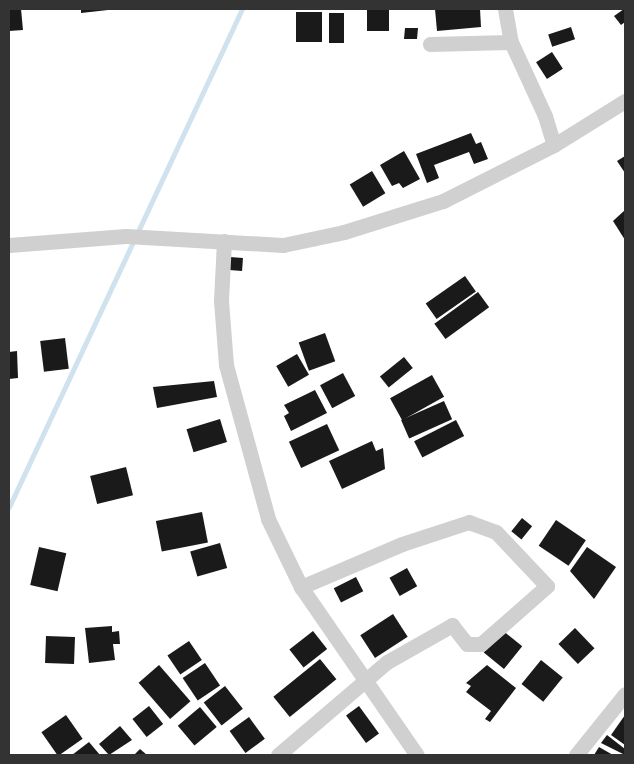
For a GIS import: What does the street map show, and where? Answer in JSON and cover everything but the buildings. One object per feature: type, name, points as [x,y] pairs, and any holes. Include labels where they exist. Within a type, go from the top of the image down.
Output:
[{"type":"street","points":[[505,9],[511,42],[545,116],[554,145]]},
{"type":"street","points":[[430,44],[511,42]]},
{"type":"street","points":[[9,245],[126,236],[283,245],[344,232],[443,201],[554,145],[625,101]]},
{"type":"street","points":[[224,241],[221,301],[226,365],[268,519],[301,587],[364,681],[417,755]]},
{"type":"street","points":[[278,755],[364,681],[452,625],[467,644],[481,644],[547,586],[496,532],[469,522],[402,544],[301,587]]},
{"type":"street","points":[[576,755],[625,694]]},
{"type":"waterway","points":[[9,507],[242,9]]}]
